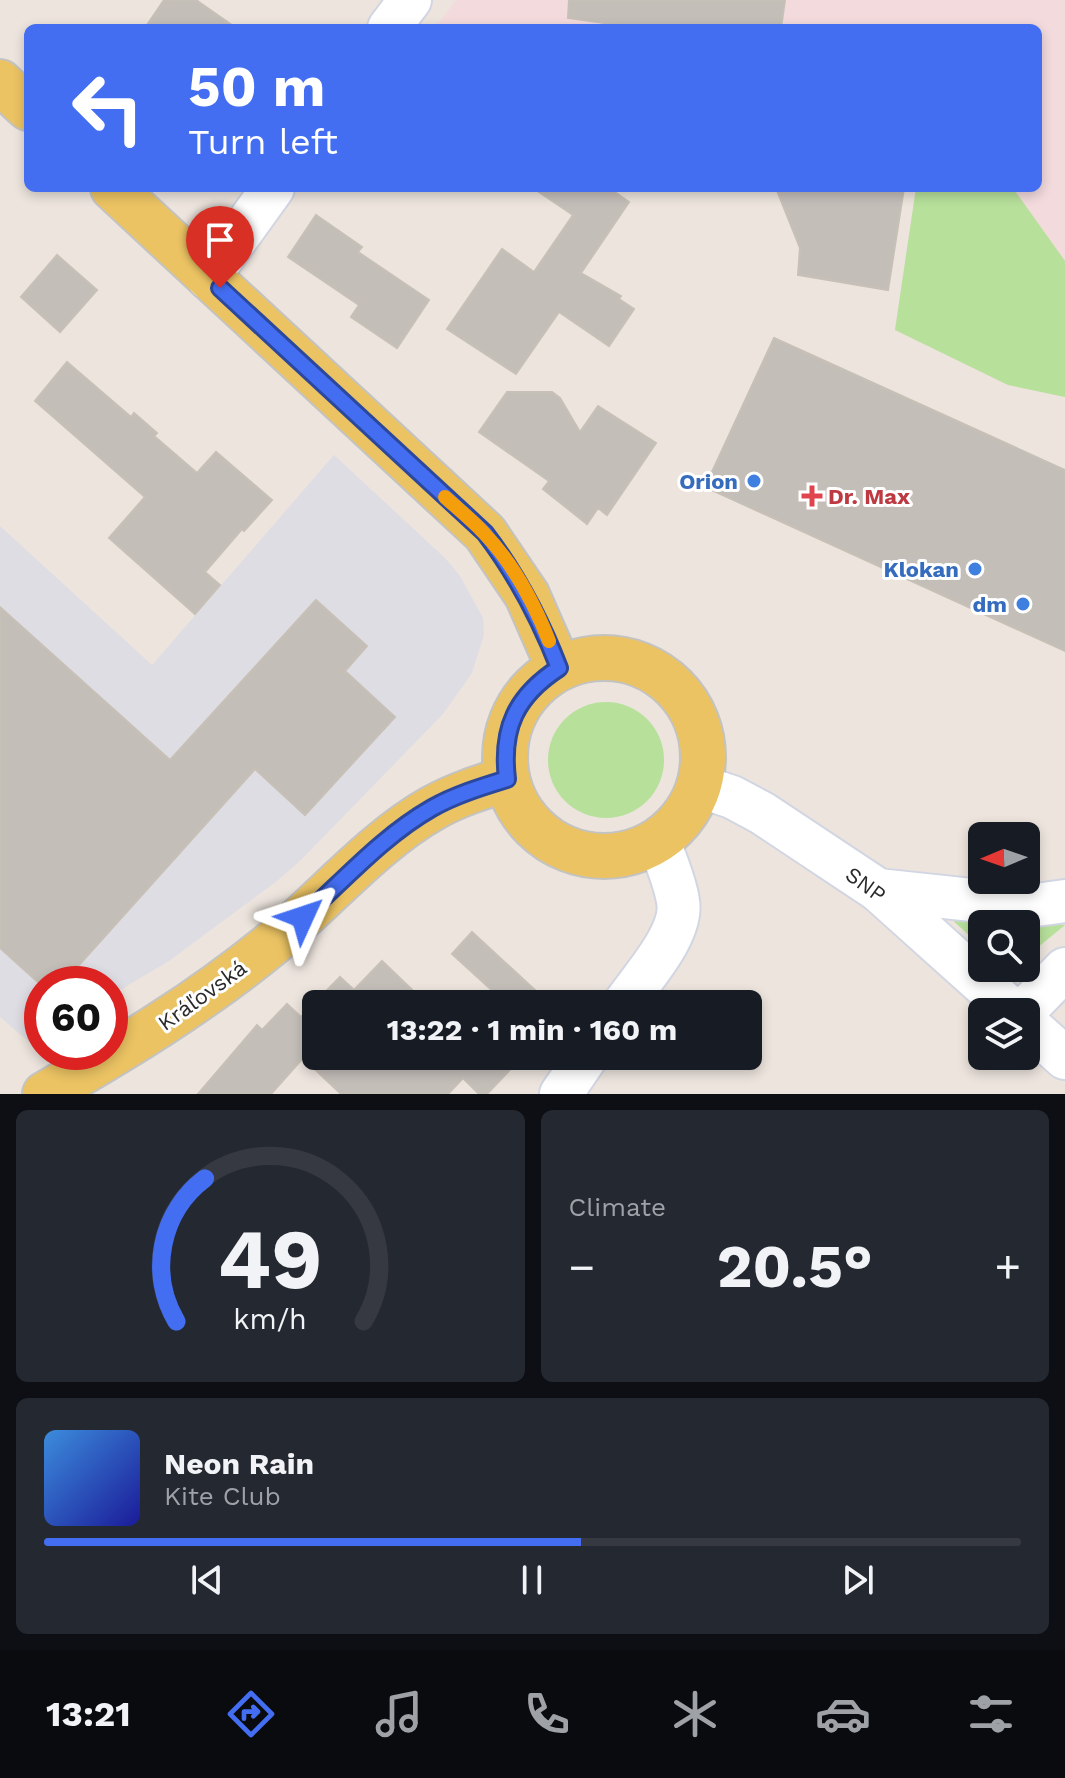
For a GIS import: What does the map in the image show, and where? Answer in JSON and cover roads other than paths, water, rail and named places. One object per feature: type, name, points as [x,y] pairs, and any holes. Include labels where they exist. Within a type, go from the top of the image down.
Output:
[{"type":"main road","points":[[0,82],[24,104]]},
{"type":"main road","points":[[117,192],[485,533],[527,595],[559,668]]},
{"type":"main road","points":[[603,657],[626,660],[648,668],[668,681],[684,697],[695,718],[702,740],[703,763],[699,786],[690,807],[676,826],[659,841],[637,852],[614,857],[589,856],[566,850],[545,838],[527,822],[514,801],[507,779],[505,746],[514,714],[540,680],[559,668],[580,660],[603,657]]},
{"type":"main road","name":"Kráľovská","points":[[45,1094],[135,1042],[219,984],[280,936],[396,832],[431,808],[507,779]]},
{"type":"street","points":[[392,24],[410,0]]},
{"type":"street","points":[[208,278],[270,192]]},
{"type":"street","name":"SNP","points":[[699,786],[732,797],[762,813],[878,890],[998,998]]},
{"type":"street","points":[[634,990],[675,931],[678,914],[679,901],[659,841]]},
{"type":"street","points":[[878,890],[1029,906],[1065,901]]},
{"type":"street","points":[[1037,998],[1065,969]]},
{"type":"street","points":[[1040,1036],[1065,1058]]},
{"type":"street","points":[[561,1094],[577,1070]]},
{"type":"place","name":"Orion","points":[[754,481]]},
{"type":"place","name":"Dr. Max","points":[[812,496]]},
{"type":"place","name":"Klokan","points":[[975,569]]},
{"type":"place","name":"dm","points":[[1023,604]]}]
